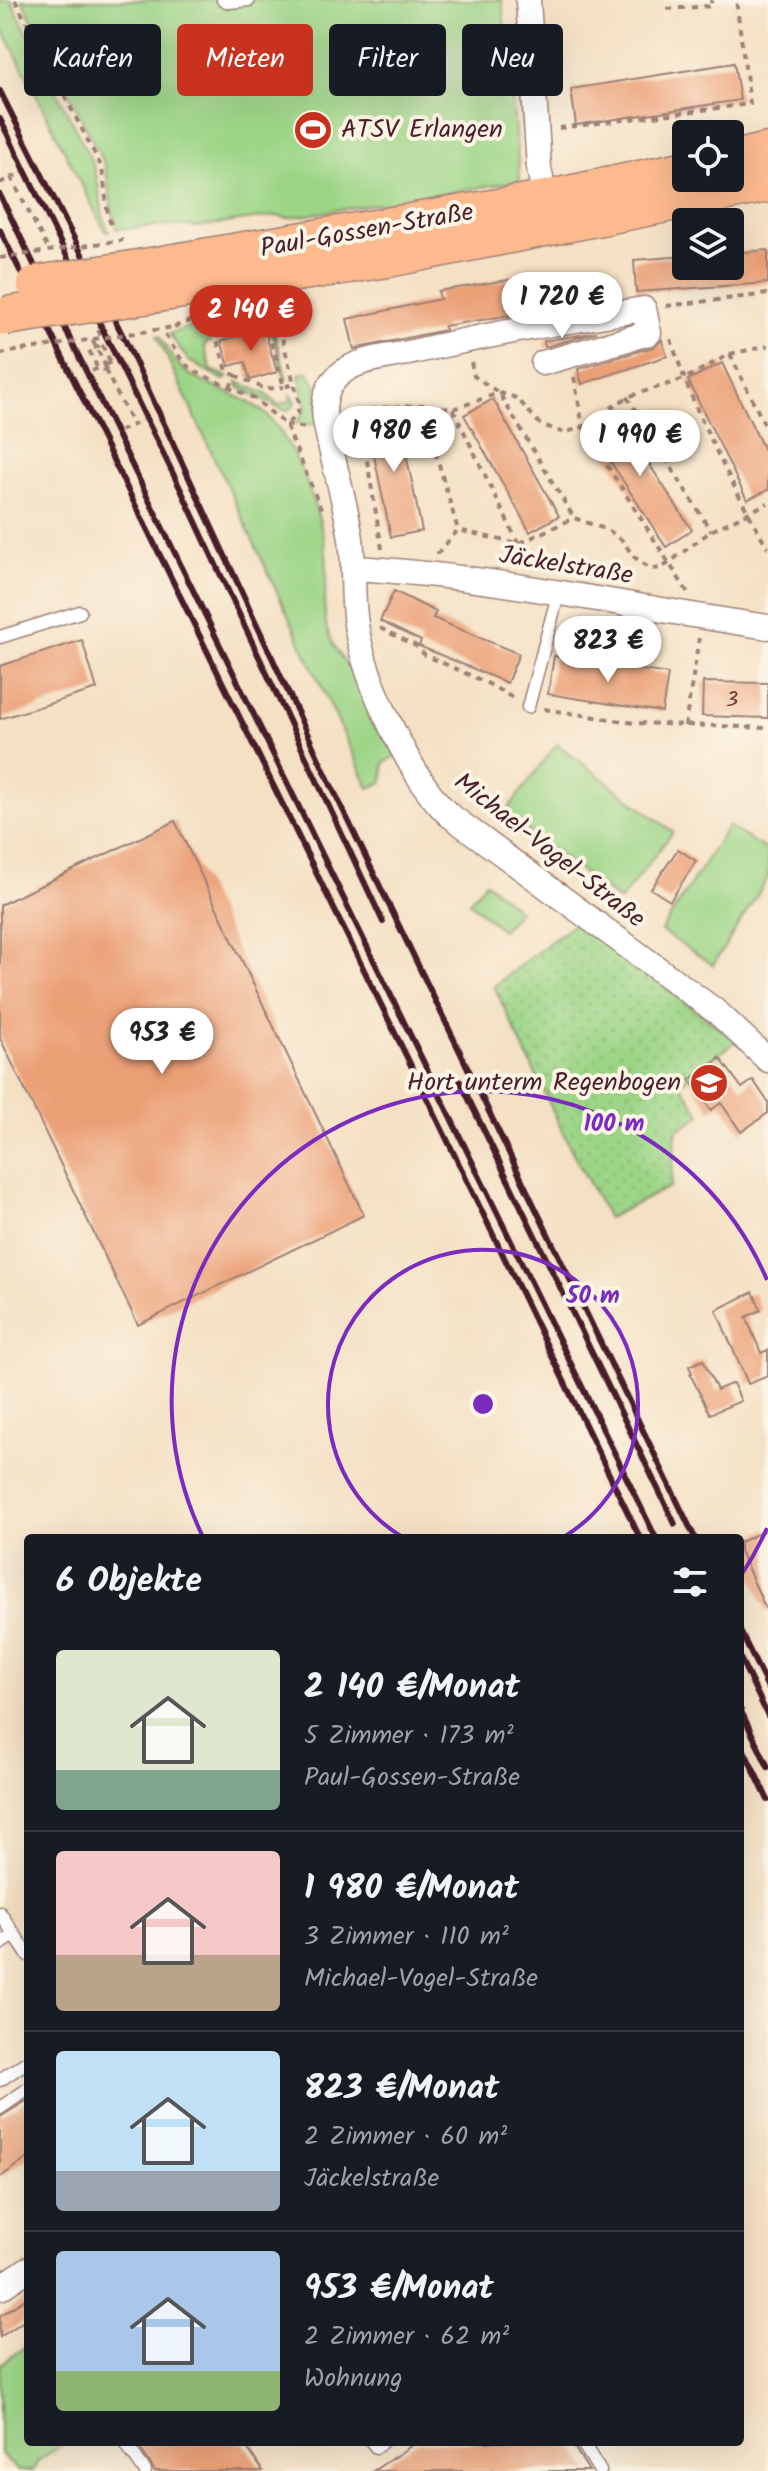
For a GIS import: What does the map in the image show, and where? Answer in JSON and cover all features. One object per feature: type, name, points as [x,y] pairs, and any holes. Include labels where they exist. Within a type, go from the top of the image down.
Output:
[{"type":"main road","points":[[744,158],[768,152]]},
{"type":"main road","name":"Paul-Gossen-Straße","points":[[2,308],[144,267],[545,200],[672,173]]},
{"type":"main road","name":"Paul-Gossen-Straße","points":[[144,267],[388,258],[768,183]]},
{"type":"street","points":[[528,0],[545,200]]},
{"type":"street","points":[[543,363],[649,333],[644,309]]},
{"type":"street","name":"Michael-Vogel-Straße","points":[[644,309],[465,340],[357,364],[346,369],[328,390],[314,424],[351,536],[357,633],[372,680],[406,755],[434,801],[460,824],[718,1013],[768,1060]]},
{"type":"street","name":"Jäckelstraße","points":[[354,568],[425,573],[559,591],[768,627]]},
{"type":"lane","points":[[223,0],[249,0]]},
{"type":"lane","points":[[528,707],[559,591]]},
{"type":"lane","points":[[0,637],[80,612]]},
{"type":"lane","points":[[0,1913],[24,1949]]},
{"type":"lane","points":[[0,1944],[15,1935]]},
{"type":"lane","points":[[0,2080],[24,2064]]},
{"type":"lane","points":[[0,2108],[24,2092]]},
{"type":"lane","points":[[128,2446],[145,2471]]},
{"type":"lane","points":[[584,2446],[600,2471]]},
{"type":"path","points":[[15,0],[101,166],[106,208],[113,230]]},
{"type":"path","points":[[667,9],[712,6],[711,0]]},
{"type":"path","points":[[537,131],[750,104],[736,0]]},
{"type":"path","points":[[0,183],[23,172]]},
{"type":"path","points":[[11,177],[49,251]]},
{"type":"path","points":[[0,258],[49,251],[144,267]]},
{"type":"path","points":[[644,309],[768,294]]},
{"type":"path","points":[[271,299],[299,408],[286,425]]},
{"type":"path","points":[[236,305],[242,329]]},
{"type":"path","points":[[284,387],[266,322],[216,337],[227,371],[265,389],[284,387],[294,384]]},
{"type":"path","points":[[0,354],[174,327]]},
{"type":"path","points":[[98,330],[102,338]]},
{"type":"path","points":[[649,333],[670,333],[684,379],[748,514],[768,548]]},
{"type":"path","points":[[165,335],[192,370],[262,404],[286,425],[324,519]]},
{"type":"path","points":[[92,339],[133,425]]},
{"type":"path","points":[[465,340],[474,376],[499,393],[517,398],[540,424],[564,433],[583,427],[627,397],[684,379],[730,354],[768,346]]},
{"type":"path","points":[[102,345],[109,359],[105,367],[97,367],[89,350],[102,345]]},
{"type":"path","points":[[730,354],[768,432]]},
{"type":"path","points":[[571,357],[583,427],[670,560],[702,618],[685,726]]},
{"type":"path","points":[[92,371],[115,360]]},
{"type":"path","points":[[230,388],[235,375]]},
{"type":"path","points":[[286,425],[314,424],[378,408],[422,405],[453,409],[499,393]]},
{"type":"path","points":[[499,393],[574,518],[608,530],[650,569],[662,568],[711,531],[768,503]]},
{"type":"path","points":[[627,397],[711,531]]},
{"type":"path","points":[[422,405],[458,530]]},
{"type":"path","points":[[453,409],[518,544]]},
{"type":"path","points":[[359,413],[386,570]]},
{"type":"path","points":[[120,431],[143,420]]},
{"type":"path","points":[[458,530],[518,544],[574,518]]},
{"type":"path","points":[[425,573],[442,545],[458,530]]},
{"type":"path","points":[[354,615],[528,707],[635,723],[768,728]]},
{"type":"green space","points":[[0,0],[11,0],[24,26],[24,71],[0,23]]},
{"type":"green space","name":"ATSV Erlangen","points":[[22,0],[502,0],[504,24],[462,24],[462,96],[512,96],[520,181],[288,218],[275,216],[197,227],[170,225],[118,229],[103,161],[70,96],[161,96],[161,24],[34,24]]},
{"type":"green space","points":[[37,96],[59,96],[91,160],[109,231],[105,231]]},
{"type":"green space","points":[[265,308],[269,314],[285,380],[268,317],[246,323],[243,311]]},
{"type":"green space","points":[[232,313],[236,325],[220,330],[204,346],[211,370],[228,377],[224,380],[189,361],[169,334]]},
{"type":"green space","points":[[157,336],[185,371],[265,413],[292,451],[308,485],[323,537],[327,563],[325,613],[328,632],[341,657],[372,701],[396,756],[384,763],[383,782],[369,788]]},
{"type":"green space","points":[[308,372],[317,386],[318,425],[297,423],[306,408],[299,374]]},
{"type":"green space","points":[[238,382],[266,394],[278,405],[291,401],[290,393],[295,401],[294,406],[287,411],[278,408],[239,387]]},
{"type":"green space","points":[[557,744],[673,832],[620,901],[505,813]]},
{"type":"green space","points":[[728,826],[768,851],[768,878],[713,965],[661,931]]},
{"type":"green space","points":[[486,882],[519,911],[502,930],[469,902]]},
{"type":"green space","points":[[577,921],[737,1041],[680,1083],[701,1115],[676,1131],[671,1186],[608,1218],[570,1147],[494,986]]},
{"type":"green space","points":[[24,2348],[24,2446],[59,2446],[38,2461],[33,2471],[18,2471],[0,2453],[0,2364]]},
{"type":"building","points":[[734,63],[740,100],[576,125],[571,89]]},
{"type":"building","points":[[768,250],[768,283],[636,292],[634,260],[672,257],[672,280],[744,280],[744,252]]},
{"type":"building","points":[[579,269],[584,303],[444,326],[445,330],[354,349],[347,319],[440,299],[438,291]]},
{"type":"building","points":[[264,328],[277,372],[250,380],[245,362],[229,366],[221,341]]},
{"type":"building","points":[[597,332],[545,347],[544,341]]},
{"type":"building","points":[[662,340],[667,356],[582,384],[578,369],[653,347]]},
{"type":"building","points":[[722,363],[768,458],[768,490],[747,500],[688,380]]},
{"type":"building","points":[[493,399],[559,516],[530,532],[464,415]]},
{"type":"building","points":[[397,410],[422,531],[391,537],[366,417]]},
{"type":"building","points":[[614,410],[692,530],[666,547],[588,427]]},
{"type":"building","points":[[394,591],[436,612],[433,618],[519,654],[507,683],[419,646],[421,641],[380,621]]},
{"type":"building","points":[[82,640],[97,689],[0,719],[0,666]]},
{"type":"building","points":[[554,656],[668,674],[662,712],[548,694]]},
{"type":"building","points":[[703,682],[768,683],[768,718],[702,716]]},
{"type":"building","points":[[175,821],[364,1215],[138,1325],[0,1038],[0,905]]},
{"type":"building","points":[[678,849],[696,861],[670,901],[651,889]]},
{"type":"building","points":[[720,1058],[742,1088],[753,1080],[768,1102],[768,1113],[741,1132],[721,1103],[711,1110],[690,1080]]},
{"type":"building","points":[[753,1292],[761,1310],[746,1317],[761,1353],[768,1350],[768,1376],[748,1384],[716,1310]]},
{"type":"building","points":[[703,1360],[717,1390],[733,1383],[741,1401],[710,1414],[690,1374],[689,1366]]},
{"type":"building","points":[[768,1529],[768,1614],[744,1560],[744,1540]]},
{"type":"building","points":[[24,2102],[24,2161],[0,2177],[0,2117]]},
{"type":"building","points":[[24,2300],[24,2321],[0,2337],[0,2316]]},
{"type":"building","points":[[139,2446],[246,2446],[263,2471],[155,2471]]},
{"type":"building","points":[[411,2446],[573,2446],[589,2471],[373,2471]]},
{"type":"railway","points":[[0,91],[128,346],[331,785],[693,1534]]},
{"type":"railway","points":[[0,119],[182,492],[383,922]]},
{"type":"railway","points":[[0,195],[654,1534]]},
{"type":"railway","points":[[0,230],[638,1534]]},
{"type":"railway","points":[[460,1081],[675,1524]]},
{"type":"railway","points":[[744,1639],[768,1688]]},
{"type":"railway","points":[[744,1666],[768,1716]]},
{"type":"railway","points":[[744,1717],[768,1767]]},
{"type":"railway","points":[[744,1750],[768,1800]]},
{"type":"place","name":"ATSV Erlangen","points":[[313,130]]},
{"type":"place","name":"Hort unterm Regenbogen","points":[[709,1083]]}]
